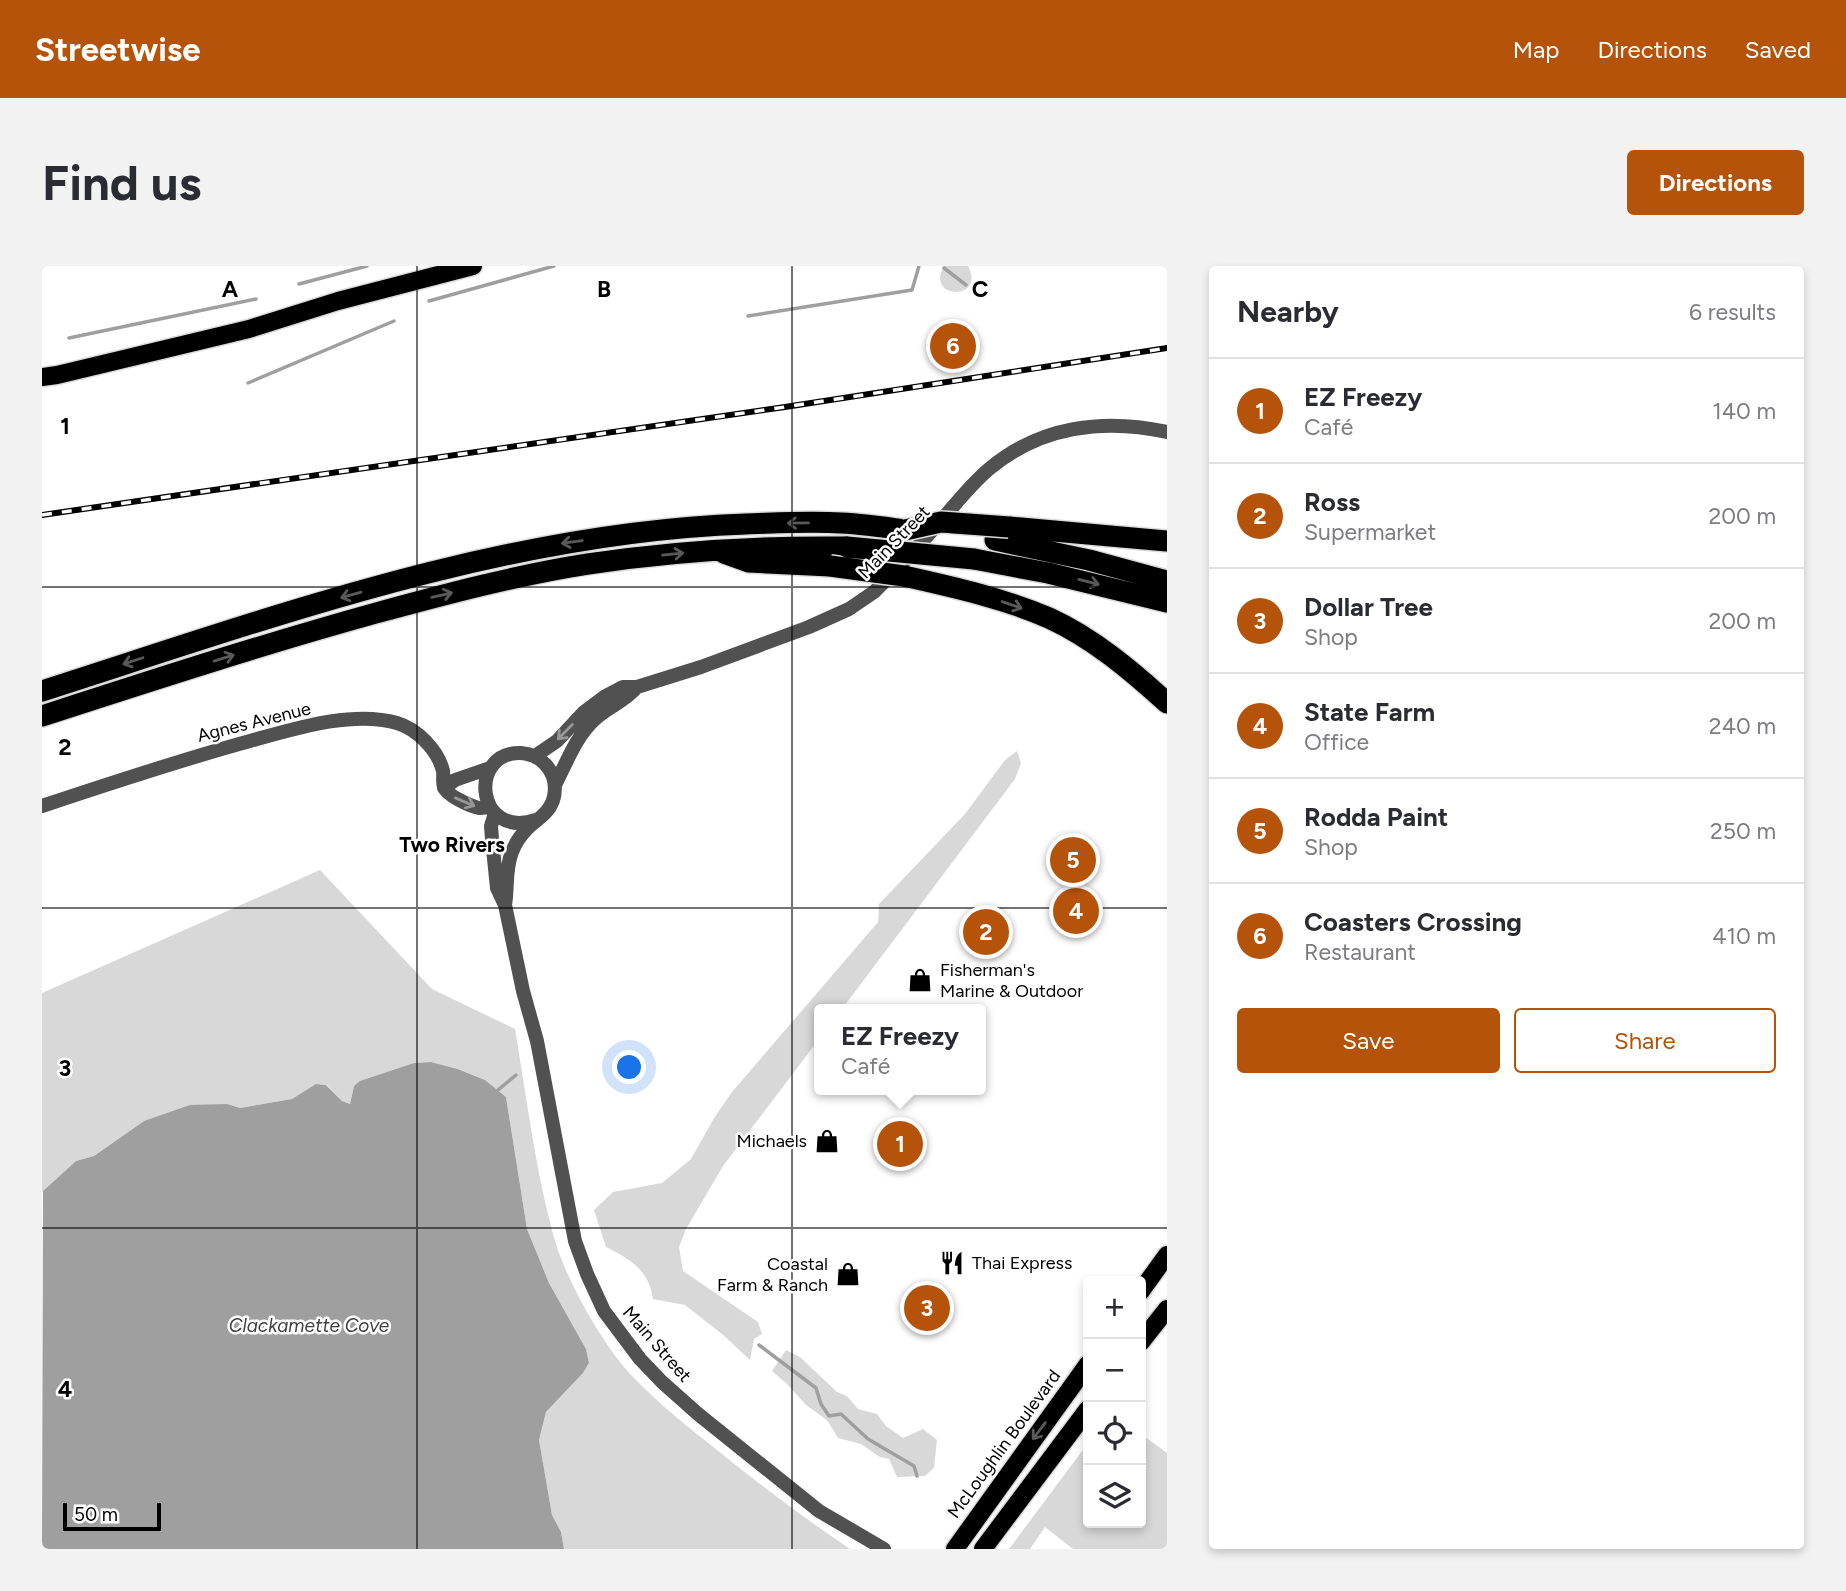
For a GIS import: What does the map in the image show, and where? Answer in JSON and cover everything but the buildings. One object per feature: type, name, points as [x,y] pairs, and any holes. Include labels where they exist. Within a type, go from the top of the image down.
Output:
[{"type":"highway","points":[[42,691],[397,582],[500,555],[626,534],[709,525],[813,522],[905,530],[1167,541]]},
{"type":"highway","points":[[1002,533],[1167,581]]},
{"type":"highway","points":[[42,716],[317,629],[423,600],[587,564],[716,550],[777,546],[847,547],[974,559],[1048,573],[1167,603]]},
{"type":"highway","points":[[716,550],[749,562],[830,566],[904,576],[947,585],[1019,607],[1069,629],[1100,648],[1167,703]]},
{"type":"main road","points":[[42,377],[249,329],[338,301],[473,266]]},
{"type":"main road","points":[[1146,1284],[1167,1255]]},
{"type":"main road","points":[[1143,1339],[1167,1309]]},
{"type":"main road","name":"McLoughlin Boulevard","points":[[955,1549],[1083,1371]]},
{"type":"main road","points":[[984,1549],[1083,1416]]},
{"type":"street","name":"Main Street","points":[[535,756],[557,741],[584,712],[623,687],[637,687],[701,667],[810,627],[849,609],[883,583],[989,469],[1029,443],[1084,426],[1129,426],[1167,432]]},
{"type":"street","name":"Main Street","points":[[505,905],[512,852],[525,830],[551,806],[555,785],[581,734],[595,719],[629,697],[637,687]]},
{"type":"street","name":"Agnes Avenue","points":[[42,806],[167,765],[282,732],[333,721],[357,719],[397,723],[417,732],[436,755],[443,770],[444,788]]},
{"type":"street","points":[[536,820],[514,823],[503,820],[492,810],[469,804],[448,794],[444,788],[455,780],[491,768],[497,761],[515,753],[535,756],[545,763],[552,773],[555,785]]},
{"type":"street","name":"Main Street","points":[[491,768],[484,788],[492,810],[497,888],[505,905],[523,991],[537,1041],[575,1241],[604,1311],[640,1359],[698,1414],[819,1511],[884,1549]]},
{"type":"shaded area","points":[[944,266],[968,266],[972,277],[969,286],[956,292],[948,290],[942,285],[940,277]]},
{"type":"shaded area","points":[[1017,751],[1021,763],[1015,779],[846,1004],[814,1004],[814,1046],[723,1166],[686,1229],[679,1247],[683,1271],[758,1322],[762,1334],[754,1339],[750,1360],[685,1305],[653,1299],[643,1273],[623,1256],[606,1247],[594,1210],[613,1192],[662,1183],[691,1159],[732,1092],[878,922],[879,904],[965,814],[1005,760]]},
{"type":"shaded area","points":[[320,870],[432,989],[515,1029],[537,1165],[556,1244],[588,1314],[610,1349],[653,1397],[695,1433],[782,1501],[850,1549],[564,1549],[561,1532],[552,1515],[539,1440],[546,1412],[589,1363],[586,1349],[549,1283],[527,1229],[506,1097],[485,1080],[459,1069],[431,1062],[414,1063],[354,1086],[350,1104],[342,1101],[327,1085],[317,1084],[292,1099],[240,1108],[227,1104],[144,1121],[94,1156],[76,1161],[42,1192],[42,993]]},
{"type":"shaded area","points":[[786,1350],[800,1357],[837,1392],[847,1396],[858,1409],[877,1414],[886,1426],[903,1438],[923,1429],[937,1440],[934,1468],[925,1476],[897,1477],[889,1459],[880,1457],[861,1444],[838,1438],[827,1420],[806,1405],[772,1371]]},
{"type":"shaded area","points":[[1146,1438],[1167,1453],[1167,1549],[1073,1549],[1045,1527],[1030,1549],[1009,1549],[1083,1450],[1083,1528],[1146,1528]]},
{"type":"water","name":"Clackamette Cove","points":[[431,1062],[485,1080],[506,1097],[527,1229],[549,1283],[586,1349],[589,1363],[546,1412],[539,1440],[552,1515],[561,1532],[564,1549],[42,1549],[43,1191],[76,1161],[94,1156],[144,1121],[190,1105],[227,1104],[240,1108],[292,1099],[316,1084],[326,1085],[342,1101],[350,1104],[354,1086],[360,1081],[414,1063]]},
{"type":"waterway","points":[[299,284],[367,266]]},
{"type":"waterway","points":[[429,301],[554,266]]},
{"type":"waterway","points":[[748,316],[912,290],[919,266]]},
{"type":"waterway","points":[[944,268],[966,285]]},
{"type":"waterway","points":[[69,338],[256,299]]},
{"type":"waterway","points":[[248,383],[394,321]]},
{"type":"waterway","points":[[498,1090],[516,1075]]},
{"type":"waterway","points":[[759,1345],[816,1388],[821,1404],[829,1416],[841,1414],[868,1439],[914,1466],[917,1476]]},
{"type":"railway","points":[[42,515],[785,407],[1167,348]]},
{"type":"place","name":"Coasters Crossing","points":[[953,346]]},
{"type":"place","name":"Rodda Paint","points":[[1073,860]]},
{"type":"place","name":"State Farm","points":[[1076,911]]},
{"type":"place","name":"Ross","points":[[986,932]]},
{"type":"place","name":"Fisherman's Marine & Outdoor","points":[[920,980]]},
{"type":"place","name":"Michaels","points":[[827,1141]]},
{"type":"place","name":"EZ Freezy","points":[[900,1144]]},
{"type":"place","name":"Thai Express","points":[[952,1263]]},
{"type":"place","name":"Coastal Farm & Ranch","points":[[848,1274]]},
{"type":"place","name":"Dollar Tree","points":[[927,1308]]},
{"type":"district","name":"Two Rivers","points":[[452,845]]}]
